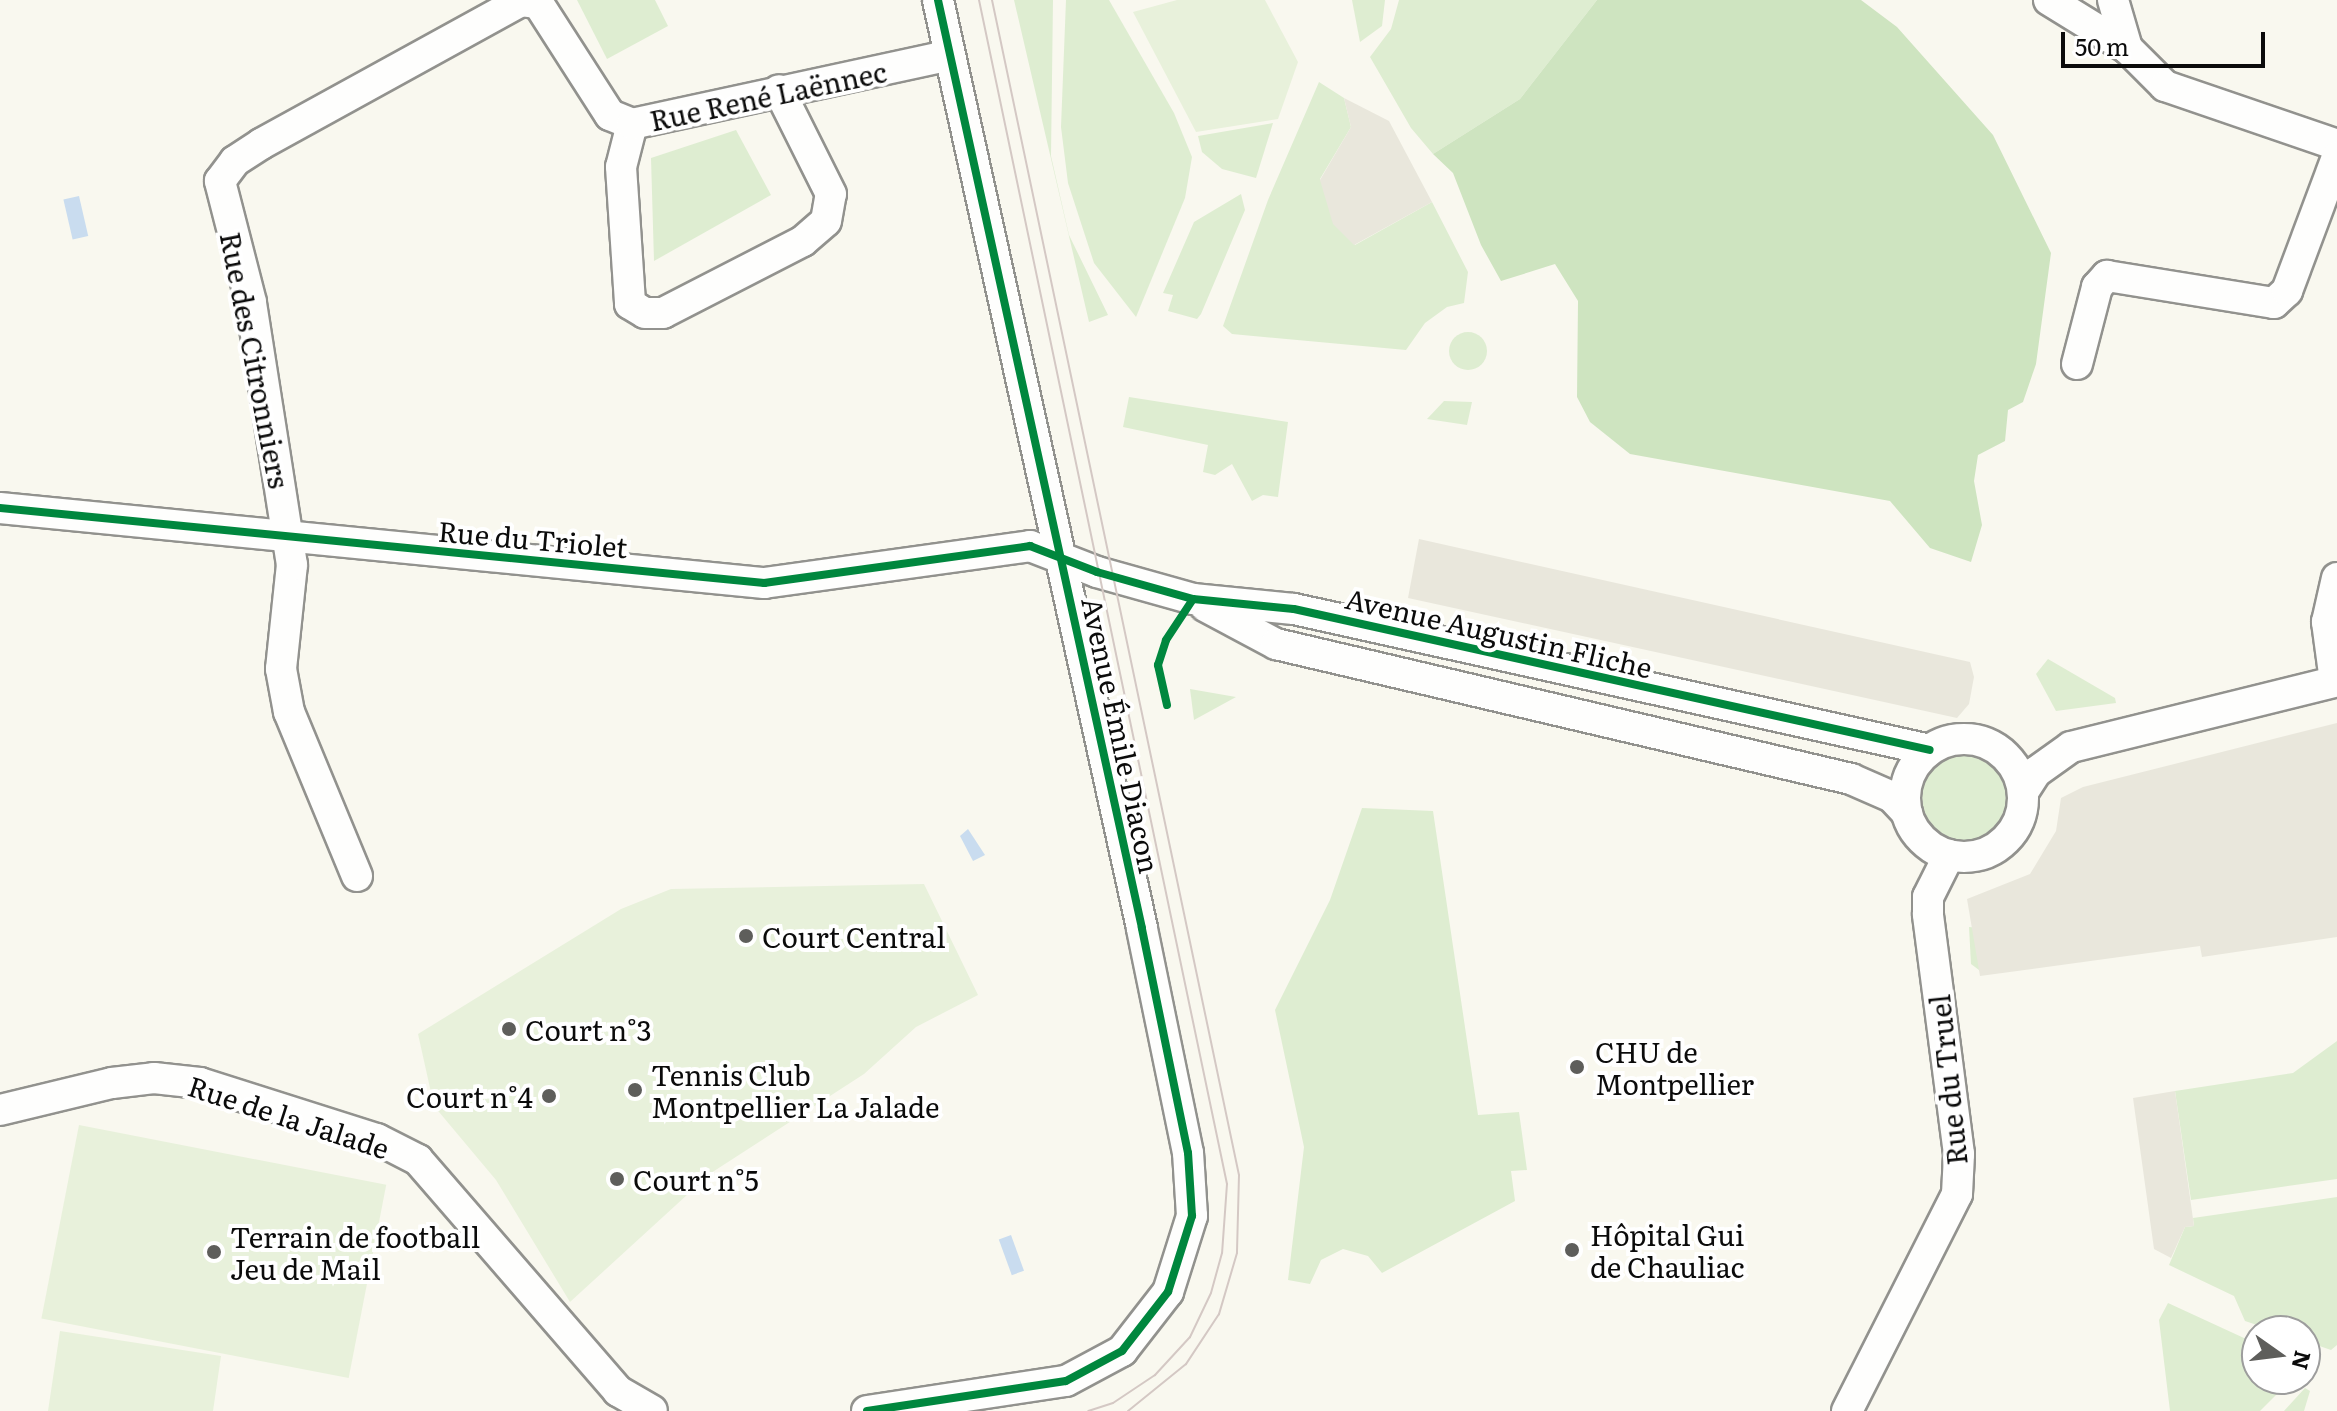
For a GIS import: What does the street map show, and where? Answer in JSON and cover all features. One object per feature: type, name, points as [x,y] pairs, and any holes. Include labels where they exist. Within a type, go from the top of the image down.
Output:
[{"type":"street","name":"Avenue Émile Diacon","points":[[867,1411],[1066,1381],[1122,1351],[1168,1292],[1192,1216],[1188,1153],[1061,554],[938,0]]},
{"type":"street","points":[[2049,0],[2127,48],[2165,86],[2337,145]]},
{"type":"street","points":[[2113,0],[2127,48]]},
{"type":"street","name":"Rue René Laënnec","points":[[220,181],[235,161],[261,144],[521,1],[538,3],[610,115],[632,124],[950,55]]},
{"type":"street","points":[[632,124],[621,167],[630,304],[645,313],[663,313],[803,241],[826,221],[831,194],[779,90]]},
{"type":"street","points":[[2077,364],[2097,287],[2107,276],[2274,303],[2287,291],[2337,157]]},
{"type":"street","name":"Rue des Citronniers","points":[[220,181],[251,302],[289,539],[292,565],[281,669],[289,712],[357,876]]},
{"type":"street","name":"Rue du Triolet","points":[[0,508],[289,539],[764,583],[1030,546],[1061,554]]},
{"type":"street","name":"Avenue Augustin Fliche","points":[[1061,554],[1097,572],[1193,599],[1294,609],[1930,750]]},
{"type":"street","points":[[1999,750],[2071,747],[2336,681],[2327,622],[2337,578]]},
{"type":"street","name":"Avenue Augustin Fliche","points":[[1193,599],[1276,644],[1477,695],[1851,779],[1892,797],[1911,822]]},
{"type":"street","points":[[2023,792],[2011,761],[1999,750],[1973,739],[1930,750],[1909,778],[1911,822],[1925,845],[1949,855],[1969,857],[2001,844],[2014,831],[2023,792],[2036,772],[2071,747]]},
{"type":"street","name":"Rue du Truel","points":[[1911,822],[1920,898],[1928,914]]},
{"type":"street","name":"Rue du Truel","points":[[1847,1411],[1957,1194],[1959,1154],[1928,914],[1928,897],[1949,855]]},
{"type":"street","name":"Rue de la Jalade","points":[[0,1110],[154,1078],[200,1083],[377,1139],[418,1160],[620,1401],[652,1411]]},
{"type":"green space","points":[[577,0],[655,0],[668,26],[607,59]]},
{"type":"green space","points":[[1014,0],[1053,0],[1051,156],[1069,235],[1108,315],[1089,322]]},
{"type":"green space","points":[[1066,0],[1109,0],[1174,113],[1192,157],[1185,198],[1136,317],[1094,263],[1068,183],[1061,127]]},
{"type":"green space","points":[[1177,0],[1265,0],[1298,62],[1278,119],[1196,132],[1133,12]]},
{"type":"green space","points":[[1352,0],[1385,0],[1382,26],[1360,42]]},
{"type":"green space","points":[[1399,0],[1597,0],[1520,99],[1433,154],[1411,128],[1370,57],[1391,29]]},
{"type":"green space","points":[[1597,0],[1861,0],[1897,27],[1993,135],[2051,253],[2036,364],[2023,402],[2008,410],[2005,441],[1978,455],[1974,481],[1982,525],[1971,562],[1930,548],[1890,501],[1630,454],[1590,422],[1577,397],[1578,301],[1555,264],[1501,281],[1481,245],[1453,173],[1433,154],[1520,99]]},
{"type":"green space","points":[[1319,82],[1344,98],[1351,127],[1320,179],[1355,245],[1432,202],[1468,272],[1464,303],[1447,307],[1425,323],[1406,350],[1232,334],[1223,326],[1268,200]]},
{"type":"green space","points":[[1273,123],[1256,178],[1222,169],[1202,152],[1198,136]]},
{"type":"green space","points":[[736,130],[771,195],[654,261],[651,158]]},
{"type":"green space","points":[[1241,194],[1245,210],[1201,314],[1197,319],[1168,311],[1173,295],[1163,293],[1194,222]]},
{"type":"green space","points":[[1468,332],[1481,338],[1487,351],[1481,364],[1468,370],[1455,364],[1449,351],[1455,338]]},
{"type":"green space","points":[[1129,397],[1288,422],[1278,497],[1263,495],[1252,501],[1232,464],[1215,475],[1203,472],[1208,445],[1123,427]]},
{"type":"green space","points":[[1444,401],[1472,402],[1467,425],[1427,419]]},
{"type":"green space","points":[[2048,659],[2115,698],[2116,703],[2056,711],[2036,674]]},
{"type":"green space","points":[[1190,689],[1236,697],[1194,720]]},
{"type":"green space","points":[[1965,755],[1981,759],[1995,768],[2004,782],[2008,798],[2004,814],[1995,828],[1981,837],[1965,841],[1949,837],[1935,828],[1926,814],[1922,798],[1926,782],[1935,768],[1949,759]]},
{"type":"green space","points":[[1362,808],[1433,811],[1478,1115],[1519,1112],[1527,1170],[1511,1171],[1515,1201],[1382,1273],[1368,1256],[1343,1249],[1321,1260],[1310,1284],[1288,1280],[1304,1147],[1275,1010],[1330,900]]},
{"type":"green space","name":"Tennis Club Montpellier La Jalade","points":[[924,884],[978,995],[916,1027],[864,1074],[711,1173],[570,1302],[496,1180],[434,1106],[418,1034],[621,909],[671,889]]},
{"type":"green space","points":[[1969,927],[1981,928],[1983,973],[1971,964]]},
{"type":"green space","points":[[2337,1041],[2337,1179],[2191,1200],[2175,1091],[2293,1073]]},
{"type":"green space","name":"Terrain de football Jeu de Mail","points":[[79,1125],[386,1185],[349,1378],[41,1318]]},
{"type":"green space","points":[[2337,1197],[2337,1345],[2331,1350],[2321,1347],[2321,1315],[2242,1315],[2234,1296],[2169,1265],[2185,1227],[2194,1226],[2193,1218]]},
{"type":"green space","points":[[2168,1303],[2241,1337],[2241,1395],[2276,1395],[2260,1411],[2170,1411],[2159,1320]]},
{"type":"green space","points":[[60,1331],[221,1356],[213,1411],[48,1411]]},
{"type":"green space","points":[[2299,1395],[2309,1395],[2304,1411],[2284,1411]]},
{"type":"shaded area","points":[[1344,98],[1389,121],[1432,202],[1354,245],[1333,224],[1320,180],[1351,127]]},
{"type":"shaded area","points":[[1419,539],[1970,662],[1974,677],[1969,704],[1957,718],[1408,598]]},
{"type":"shaded area","points":[[2337,723],[2337,937],[2202,957],[2200,946],[1980,976],[1967,899],[2030,874],[2056,831],[2061,798],[2083,787]]},
{"type":"shaded area","points":[[2175,1091],[2194,1226],[2185,1227],[2171,1258],[2154,1249],[2133,1098]]},
{"type":"water","points":[[79,196],[88,236],[73,240],[63,200]]},
{"type":"water","points":[[968,829],[985,855],[973,861],[960,836]]},
{"type":"water","points":[[1011,1235],[1024,1271],[1012,1275],[999,1239]]},
{"type":"tram line","points":[[979,0],[1227,1184],[1222,1253],[1211,1293],[1190,1337],[1155,1375],[1113,1403],[1088,1411]]},
{"type":"tram line","points":[[992,0],[1239,1175],[1237,1253],[1219,1314],[1186,1364],[1128,1411]]},
{"type":"cycle path","points":[[867,1411],[1066,1381],[1122,1351],[1168,1292],[1192,1216],[1188,1153],[1142,928],[938,0]]},
{"type":"cycle path","points":[[0,508],[764,583],[1030,546],[1097,572],[1193,599],[1294,609],[1930,750]]},
{"type":"cycle path","points":[[1167,705],[1158,665],[1166,640],[1193,599]]},
{"type":"place","name":"Court Central","points":[[746,936]]},
{"type":"place","name":"Court n°3","points":[[509,1029]]},
{"type":"place","name":"CHU de Montpellier","points":[[1577,1067]]},
{"type":"place","name":"Tennis Club Montpellier La Jalade","points":[[635,1090]]},
{"type":"place","name":"Court n°4","points":[[549,1096]]},
{"type":"place","name":"Court n°5","points":[[617,1179]]},
{"type":"place","name":"Hôpital Gui de Chauliac","points":[[1572,1250]]},
{"type":"place","name":"Terrain de football Jeu de Mail","points":[[214,1252]]}]
